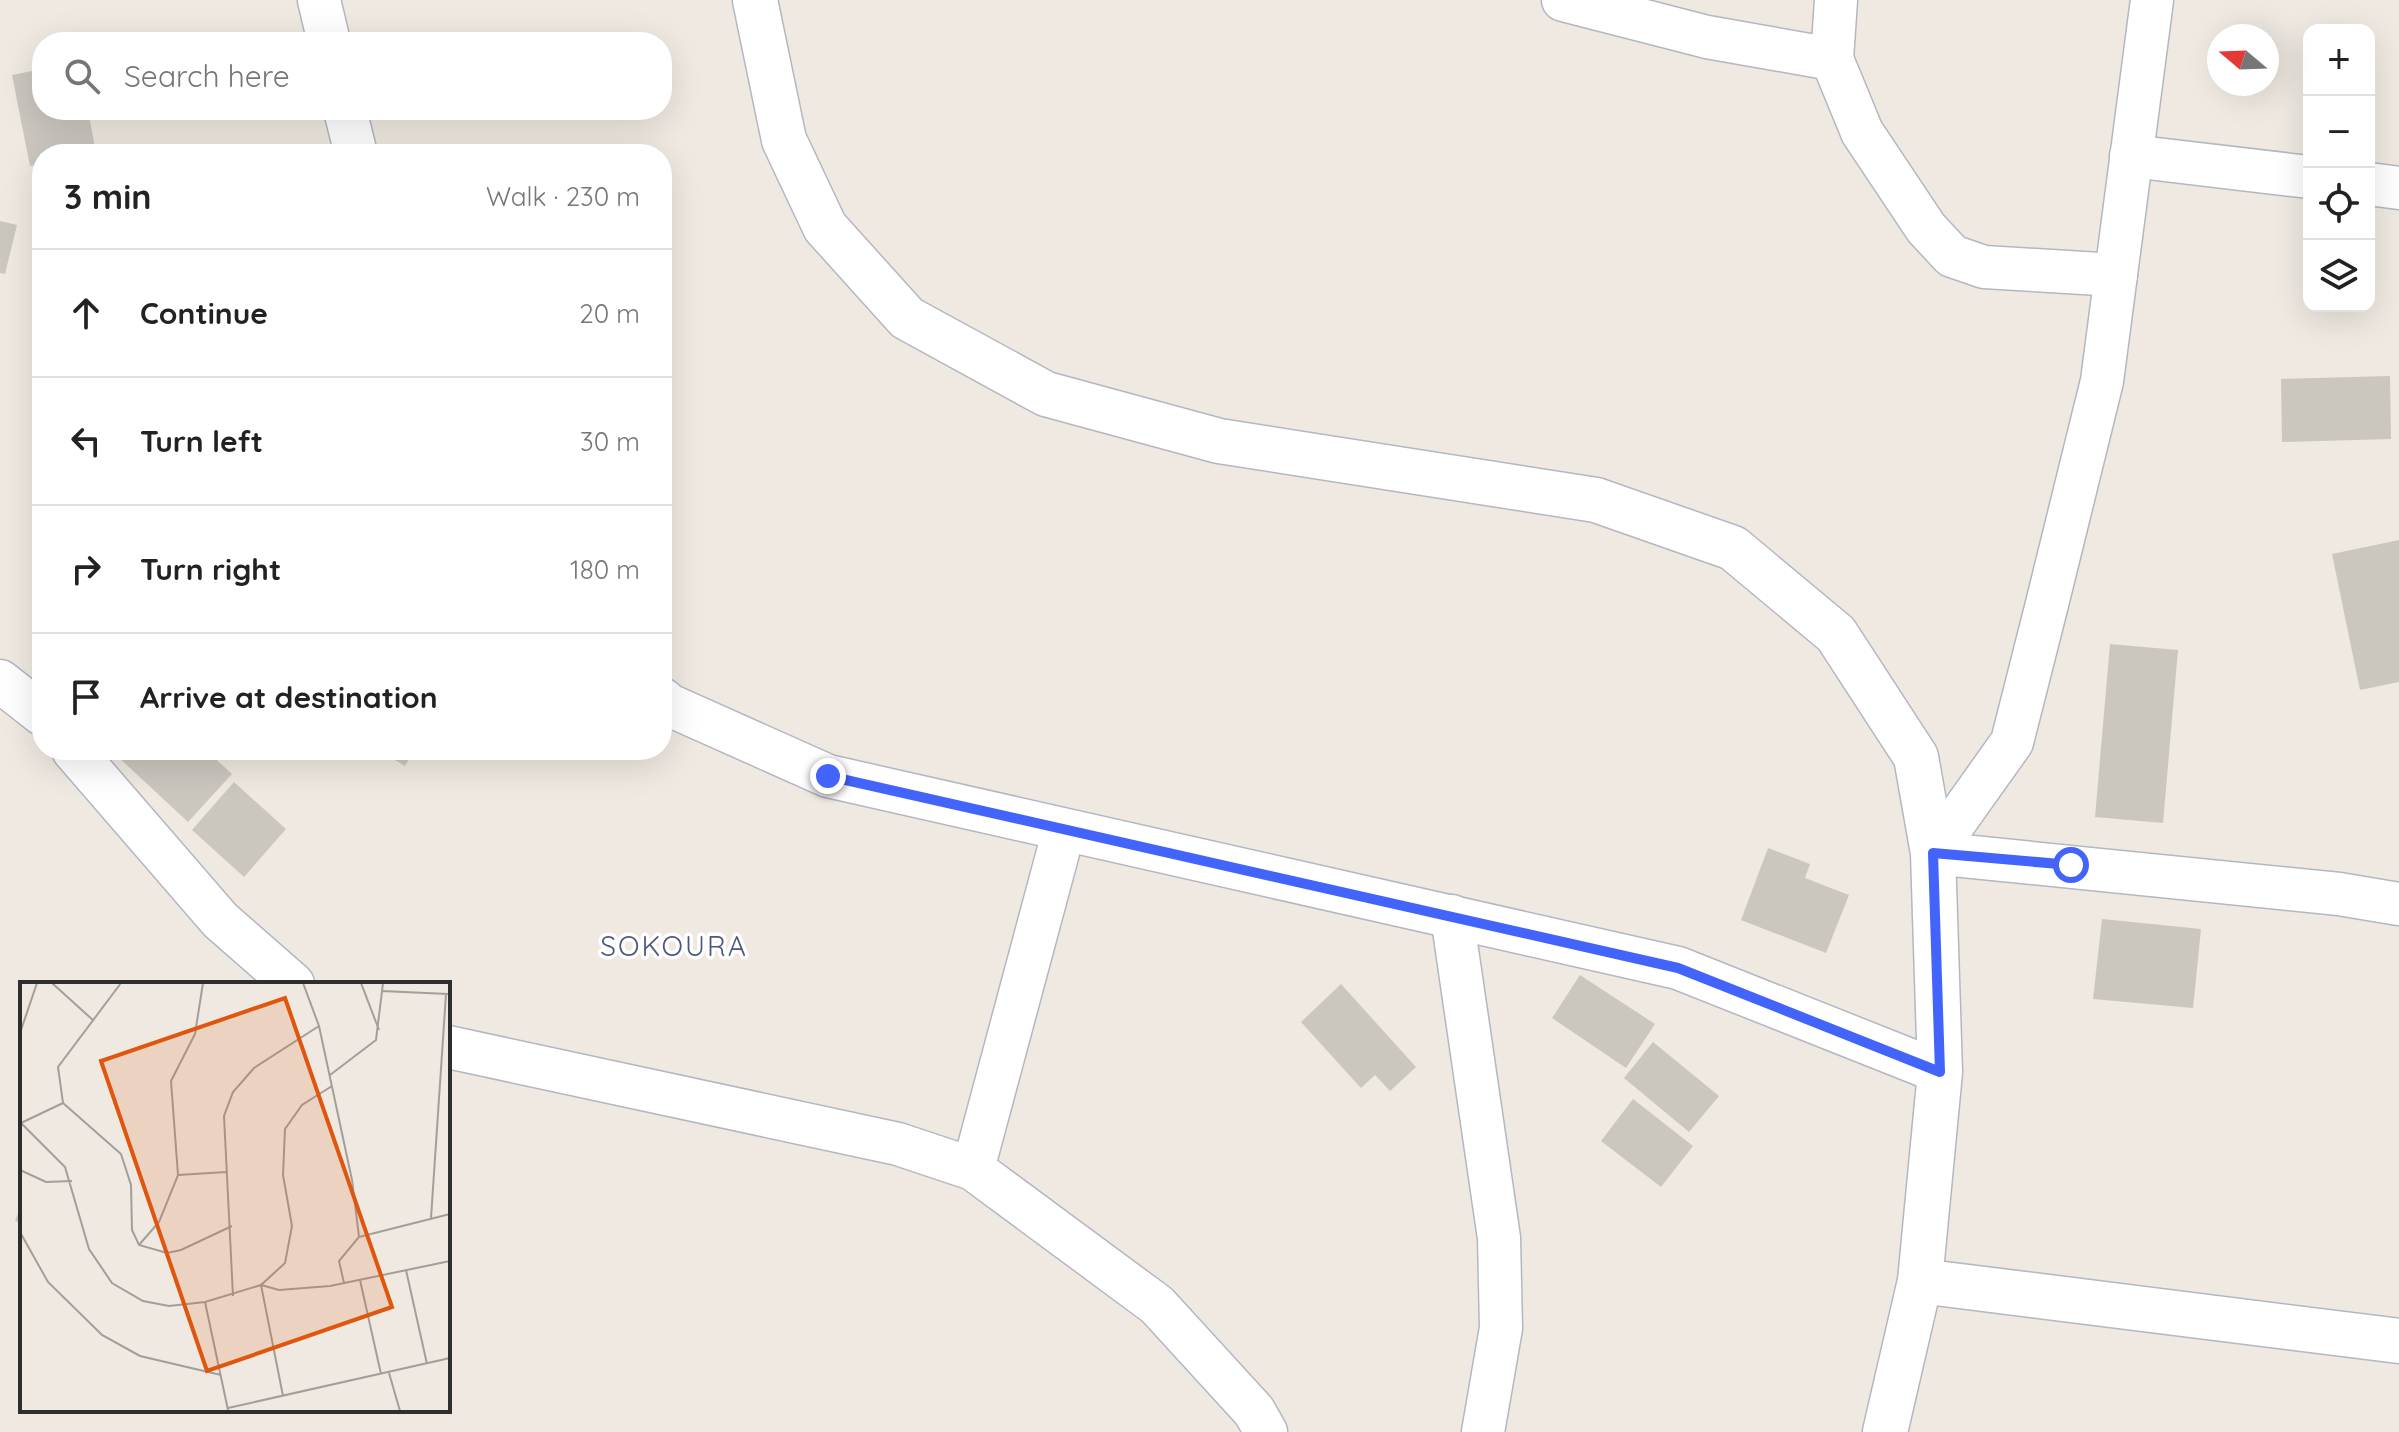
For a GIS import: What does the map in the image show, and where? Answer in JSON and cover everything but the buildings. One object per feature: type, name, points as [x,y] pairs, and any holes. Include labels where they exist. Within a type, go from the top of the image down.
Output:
[{"type":"street","points":[[319,0],[327,32]]},
{"type":"street","points":[[755,0],[784,140],[825,227],[907,318],[1046,394],[1219,441],[1596,500],[1733,548],[1836,634],[1916,757],[1933,853],[1940,1072],[1920,1281],[1885,1432]]},
{"type":"street","points":[[1563,0],[1707,37],[1832,59]]},
{"type":"street","points":[[1836,0],[1832,59],[1862,132],[1926,228],[1952,256],[1984,267],[2116,275]]},
{"type":"street","points":[[1933,853],[2012,742],[2102,381],[2152,0]]},
{"type":"street","points":[[348,120],[354,144]]},
{"type":"street","points":[[2131,156],[2303,176]]},
{"type":"street","points":[[2375,185],[2399,188]]},
{"type":"street","points":[[0,681],[32,706]]},
{"type":"street","points":[[672,706],[828,776],[1678,968],[1940,1072]]},
{"type":"street","points":[[82,760],[220,920],[291,982]]},
{"type":"street","points":[[973,1169],[1064,830]]},
{"type":"street","points":[[1933,853],[2339,894],[2399,904]]},
{"type":"street","points":[[1452,916],[1499,1238],[1501,1328],[1483,1432]]},
{"type":"street","points":[[450,1047],[898,1144],[973,1169],[1157,1305],[1254,1411],[1266,1432]]},
{"type":"street","points":[[1920,1281],[2399,1341]]},
{"type":"district","name":"SOKOURA","points":[[674,945]]},
{"type":"route","points":[[828,776],[1678,968],[1940,1072],[1933,853],[2071,865]]}]
